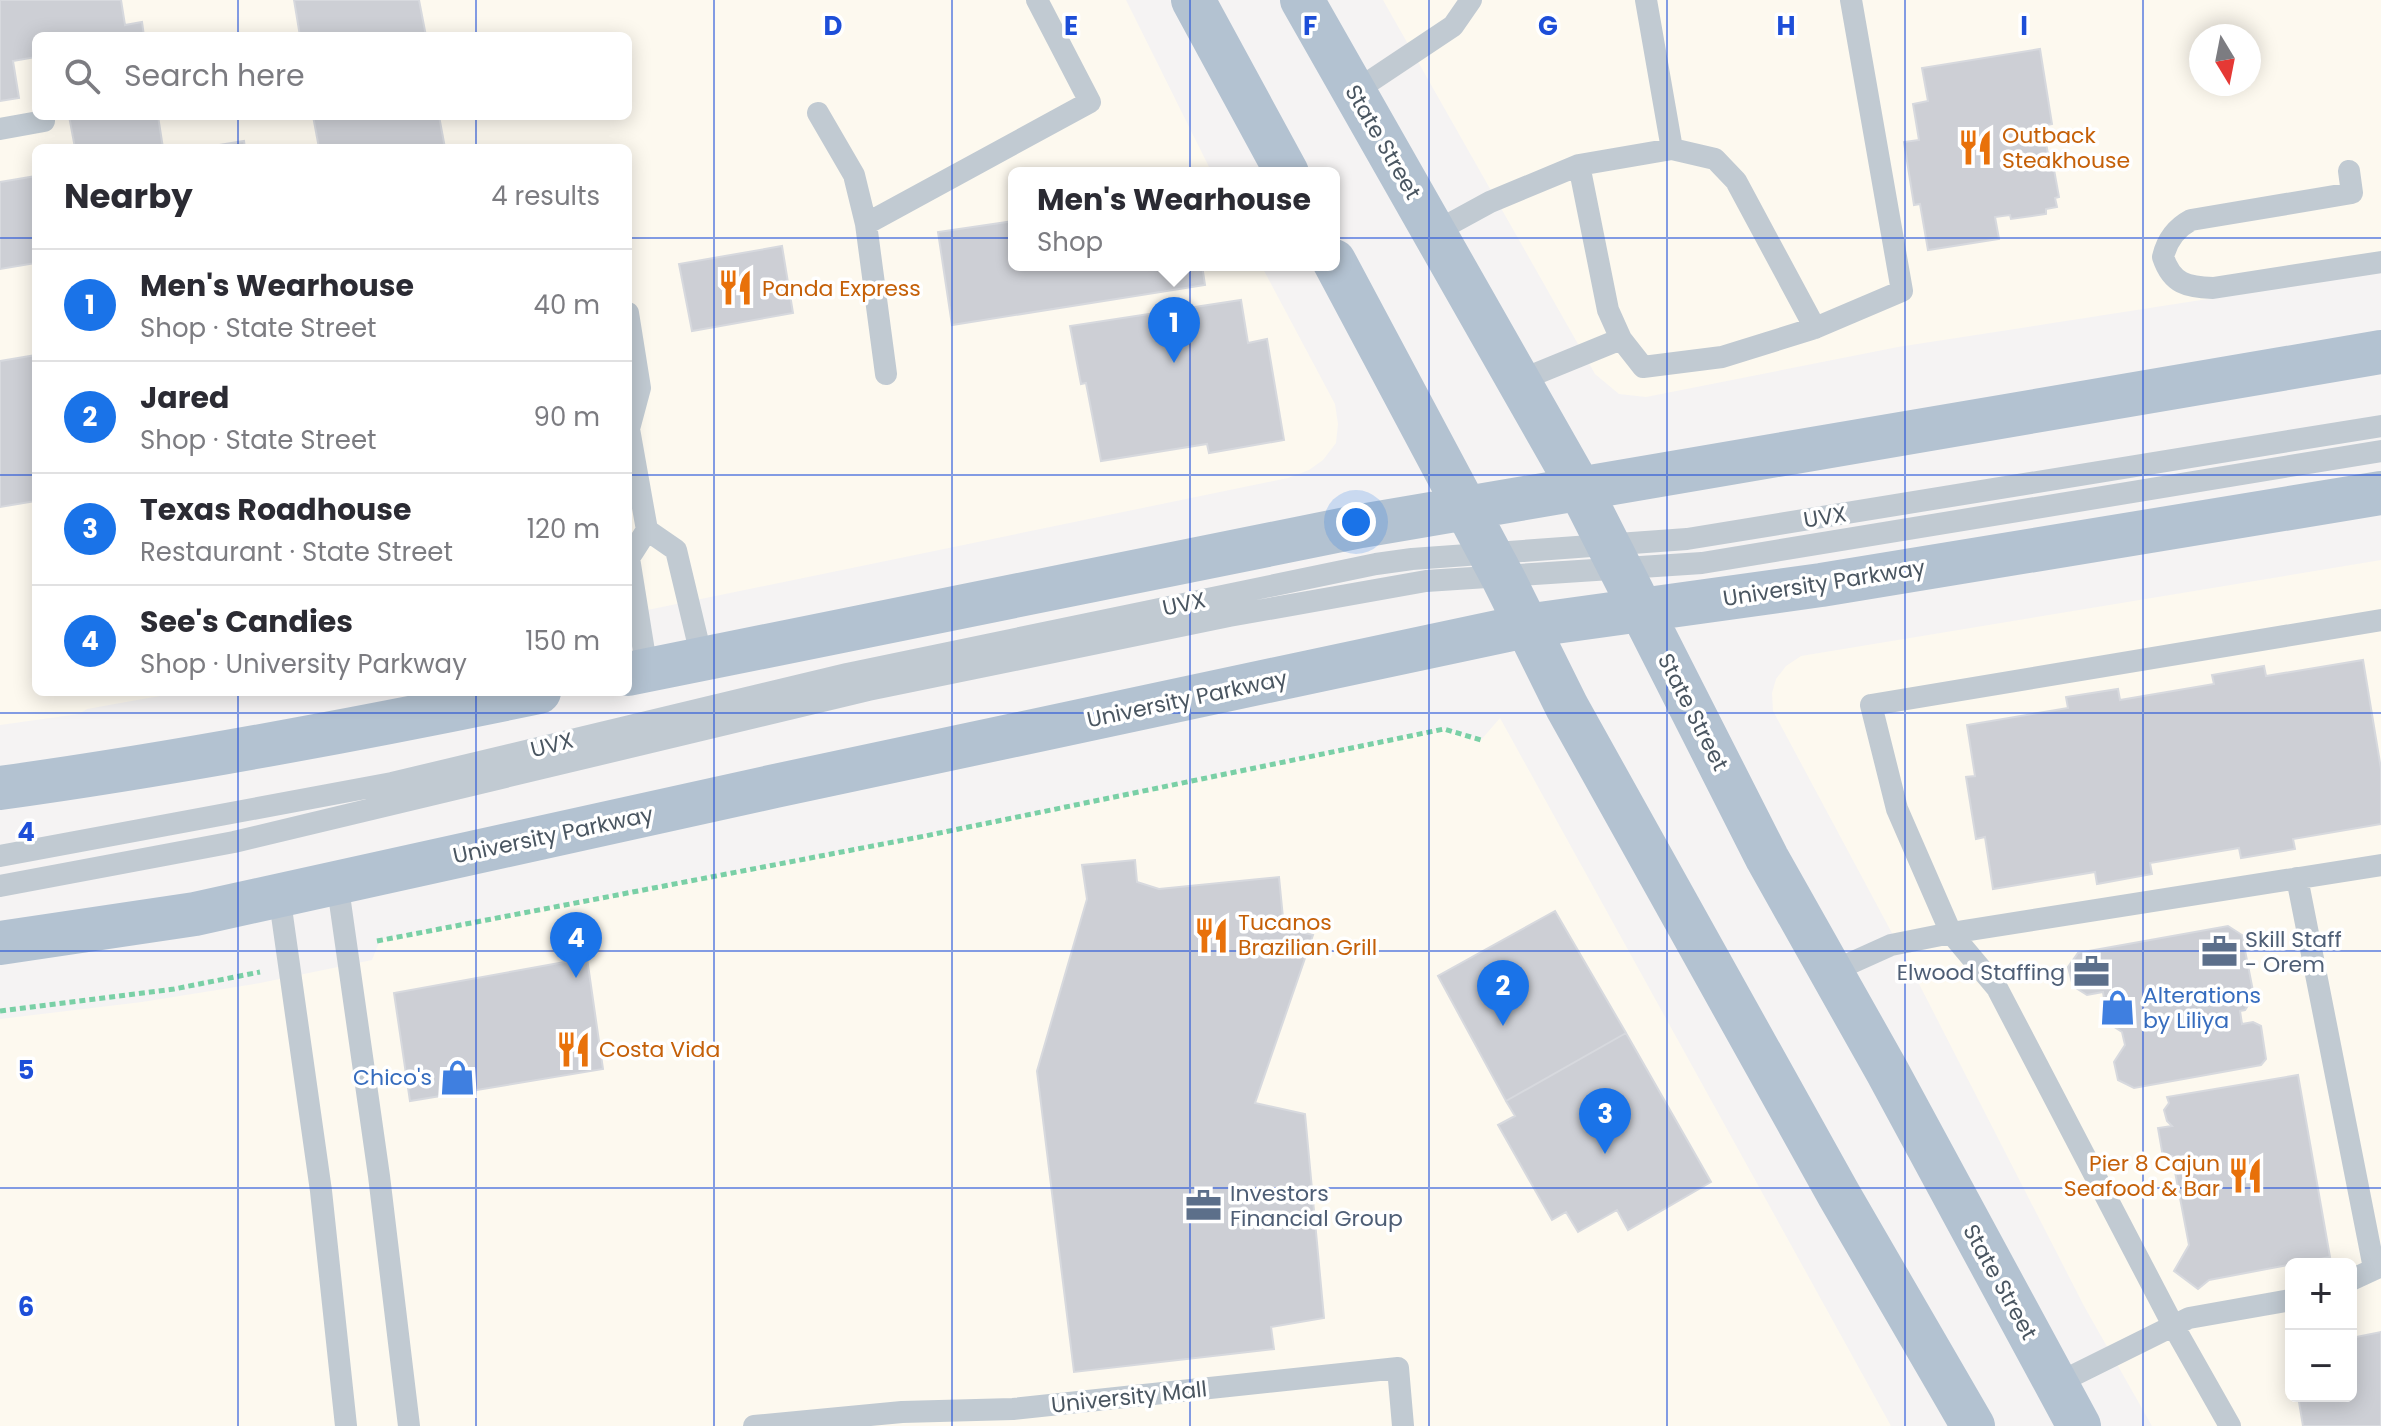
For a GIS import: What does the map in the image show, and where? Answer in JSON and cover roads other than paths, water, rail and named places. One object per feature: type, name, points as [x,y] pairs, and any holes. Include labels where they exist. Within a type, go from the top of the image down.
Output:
[{"type":"main road","points":[[1193,0],[1284,167]]},
{"type":"main road","name":"State Street","points":[[1302,0],[1580,489],[1767,858],[2079,1426]]},
{"type":"main road","points":[[1339,271],[1497,566],[1567,707],[1839,1195],[1973,1426]]},
{"type":"main road","points":[[638,672],[1346,529],[1467,510],[1669,471],[2381,352]]},
{"type":"main road","name":"University Parkway","points":[[0,943],[195,914],[1526,626],[1821,585],[2381,493]]},
{"type":"main road","points":[[0,788],[123,771],[519,696]]},
{"type":"lane","points":[[866,224],[1090,102],[1037,0]]},
{"type":"lane","points":[[1354,92],[1453,26],[1471,0]]},
{"type":"lane","points":[[1646,0],[1672,149]]},
{"type":"lane","points":[[1579,165],[1608,310],[1621,339],[1643,367],[1722,357],[1815,328],[1902,291],[1851,0]]},
{"type":"lane","points":[[818,113],[854,175],[866,224],[886,374]]},
{"type":"lane","points":[[0,129],[44,121]]},
{"type":"lane","points":[[1435,232],[1490,202],[1579,165],[1672,149],[1715,159],[1736,181],[1815,328]]},
{"type":"lane","points":[[2349,171],[2352,193],[2191,220],[2180,226],[2172,236],[2163,257],[2168,271],[2180,282],[2213,288],[2381,262]]},
{"type":"lane","points":[[632,338],[640,388],[632,418]]},
{"type":"lane","points":[[1518,381],[1621,339]]},
{"type":"lane","name":"UVX","points":[[1614,557],[1687,539],[2381,426]]},
{"type":"lane","points":[[632,446],[647,530],[632,553]]},
{"type":"lane","points":[[0,886],[234,842],[868,690],[1078,646],[1497,566],[1614,557],[1702,563],[2381,451]]},
{"type":"lane","points":[[647,530],[676,550],[702,659]]},
{"type":"lane","name":"UVX","points":[[0,856],[392,783],[847,674],[1306,578],[1412,559],[1497,566]]},
{"type":"lane","points":[[632,596],[638,672]]},
{"type":"lane","points":[[2230,1426],[2174,1327],[1997,988],[1951,933],[1897,809],[1871,705],[2381,620]]},
{"type":"lane","points":[[1831,972],[1891,945],[1951,933],[2381,865]]},
{"type":"lane","points":[[2297,878],[2377,1267],[2357,1277]]},
{"type":"lane","points":[[337,881],[379,1176],[409,1426]]},
{"type":"lane","points":[[279,894],[321,1191],[346,1426]]},
{"type":"lane","points":[[2056,1384],[2189,1318],[2285,1301]]},
{"type":"lane","name":"University Mall","points":[[754,1426],[902,1412],[1013,1409],[1398,1368],[1403,1426]]},
{"type":"place","name":"Outback Steakhouse","points":[[1976,148]]},
{"type":"place","name":"Panda Express","points":[[736,288]]},
{"type":"place","name":"Men's Wearhouse","points":[[1174,363]]},
{"type":"place","name":"Tucanos Brazilian Grill","points":[[1212,935]]},
{"type":"place","name":"Skill Staff - Orem","points":[[2219,952]]},
{"type":"place","name":"Elwood Staffing","points":[[2091,972]]},
{"type":"place","name":"See's Candies","points":[[576,978]]},
{"type":"place","name":"Alterations by Liliya","points":[[2117,1008]]},
{"type":"place","name":"Jared","points":[[1503,1026]]},
{"type":"place","name":"Costa Vida","points":[[573,1049]]},
{"type":"place","name":"Chico's","points":[[458,1077]]},
{"type":"place","name":"Texas Roadhouse","points":[[1605,1154]]},
{"type":"place","name":"Pier 8 Cajun Seafood & Bar","points":[[2246,1176]]},
{"type":"place","name":"Investors Financial Group","points":[[1204,1206]]}]
